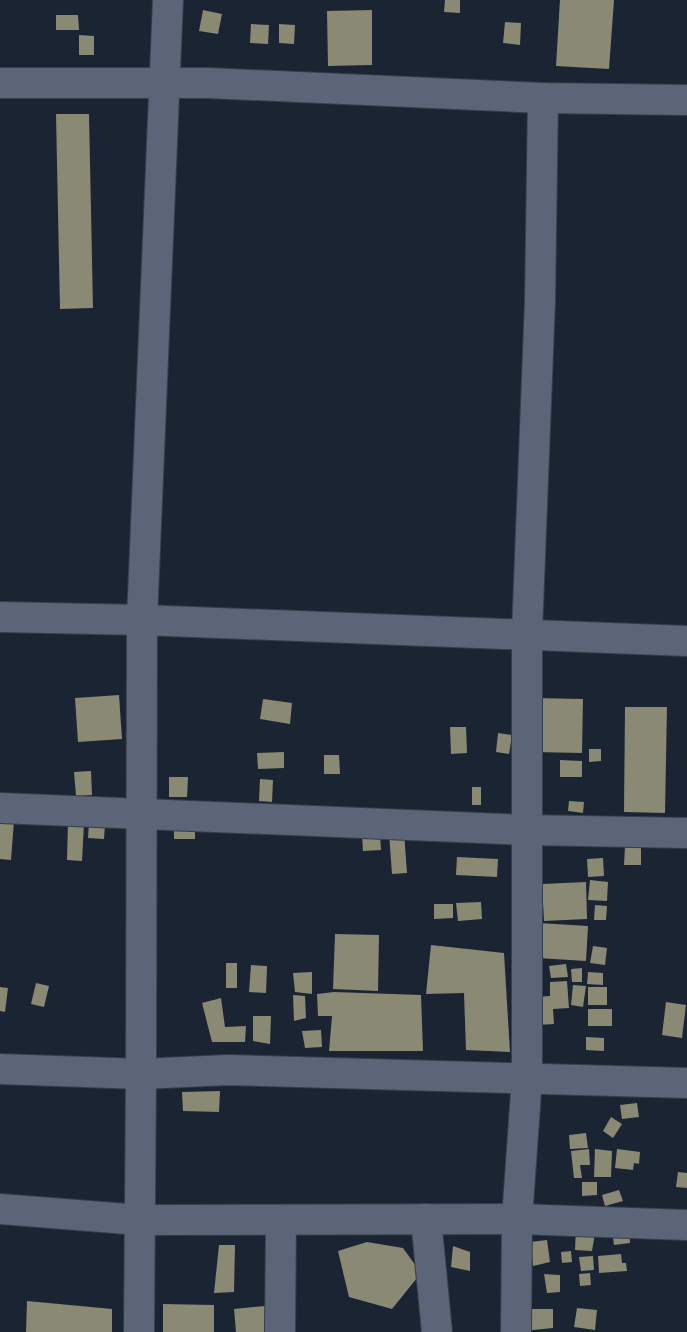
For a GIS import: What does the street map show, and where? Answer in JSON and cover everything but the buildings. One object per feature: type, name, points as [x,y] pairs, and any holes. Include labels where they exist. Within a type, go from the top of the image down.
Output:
[{"type":"street","points":[[139,1332],[142,620],[168,0]]},
{"type":"street","points":[[0,83],[208,83],[543,98],[687,100]]},
{"type":"street","points":[[516,1332],[517,1219],[527,1078],[527,633],[540,301],[543,98]]},
{"type":"street","points":[[0,617],[687,640]]},
{"type":"street","points":[[0,808],[527,830],[687,833]]},
{"type":"street","points":[[0,1069],[141,1074],[229,1070],[687,1083]]},
{"type":"street","points":[[0,1209],[140,1220],[517,1219],[687,1224]]},
{"type":"street","points":[[426,1219],[437,1332]]},
{"type":"street","points":[[280,1332],[281,1220]]}]
